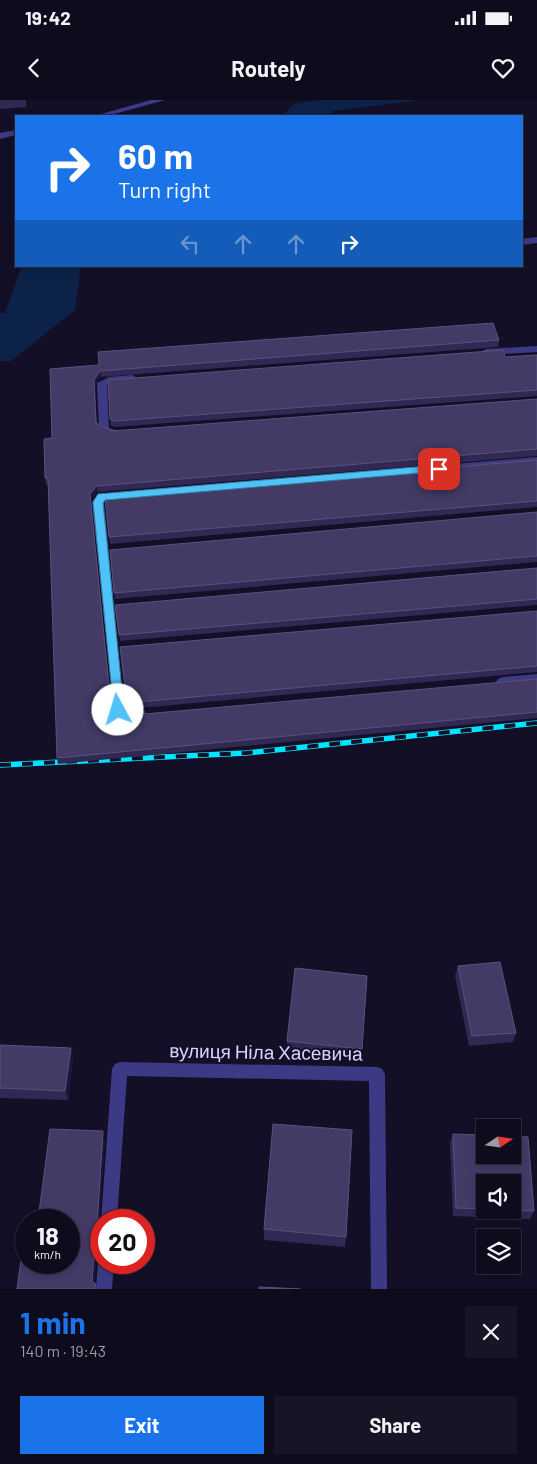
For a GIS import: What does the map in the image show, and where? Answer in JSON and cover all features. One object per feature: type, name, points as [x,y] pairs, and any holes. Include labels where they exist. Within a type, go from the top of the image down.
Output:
[{"type":"street","points":[[102,115],[161,100]]},
{"type":"street","points":[[0,148],[1,136],[15,133]]},
{"type":"street","points":[[523,242],[537,240]]},
{"type":"street","points":[[475,353],[537,349]]},
{"type":"street","points":[[122,433],[108,433],[104,429],[102,383],[109,380],[139,378]]},
{"type":"street","points":[[149,715],[129,716],[120,714],[117,648],[108,551],[98,502],[102,497],[537,461]]},
{"type":"street","points":[[487,684],[537,679]]},
{"type":"street","name":"вулиця Ніла Хасевича","points":[[110,1209],[120,1069],[377,1074],[378,1289]]},
{"type":"street","points":[[104,1289],[105,1274]]},
{"type":"water","points":[[319,100],[420,100],[333,111],[327,115],[283,115],[294,104]]},
{"type":"water","points":[[22,267],[81,267],[75,310],[11,361],[0,361],[0,313],[5,313]]},
{"type":"building","points":[[493,323],[499,340],[100,371],[94,380],[96,423],[112,431],[537,399],[537,449],[97,486],[90,494],[111,707],[122,716],[537,679],[537,712],[57,758],[48,478],[45,478],[44,439],[52,438],[50,369],[99,365],[98,352]]},
{"type":"building","points":[[503,350],[505,357],[537,355],[537,390],[114,421],[110,419],[108,380]]},
{"type":"building","points":[[537,460],[537,501],[109,537],[105,497]]},
{"type":"building","points":[[537,512],[537,556],[114,593],[110,550]]},
{"type":"building","points":[[537,568],[537,599],[119,635],[115,605]]},
{"type":"building","points":[[537,611],[537,666],[127,703],[120,647]]},
{"type":"building","points":[[500,962],[516,1033],[472,1036],[458,966]]},
{"type":"building","points":[[295,968],[367,976],[362,1049],[287,1041]]},
{"type":"building","points":[[0,1045],[71,1048],[65,1091],[0,1088]]},
{"type":"building","points":[[273,1124],[352,1130],[346,1237],[264,1229]]},
{"type":"building","points":[[50,1129],[103,1131],[98,1209],[90,1209],[90,1274],[93,1274],[92,1282],[96,1284],[95,1289],[17,1289],[19,1274],[80,1274],[80,1209],[39,1209]]},
{"type":"building","points":[[453,1134],[476,1135],[476,1164],[521,1164],[521,1137],[528,1137],[534,1211],[521,1210],[521,1174],[476,1174],[476,1209],[456,1208]]},
{"type":"building","points":[[259,1287],[300,1289],[259,1289]]},
{"type":"railway","points":[[0,765],[246,753],[537,723]]},
{"type":"route","points":[[118,710],[99,499],[107,496],[439,469]]}]
